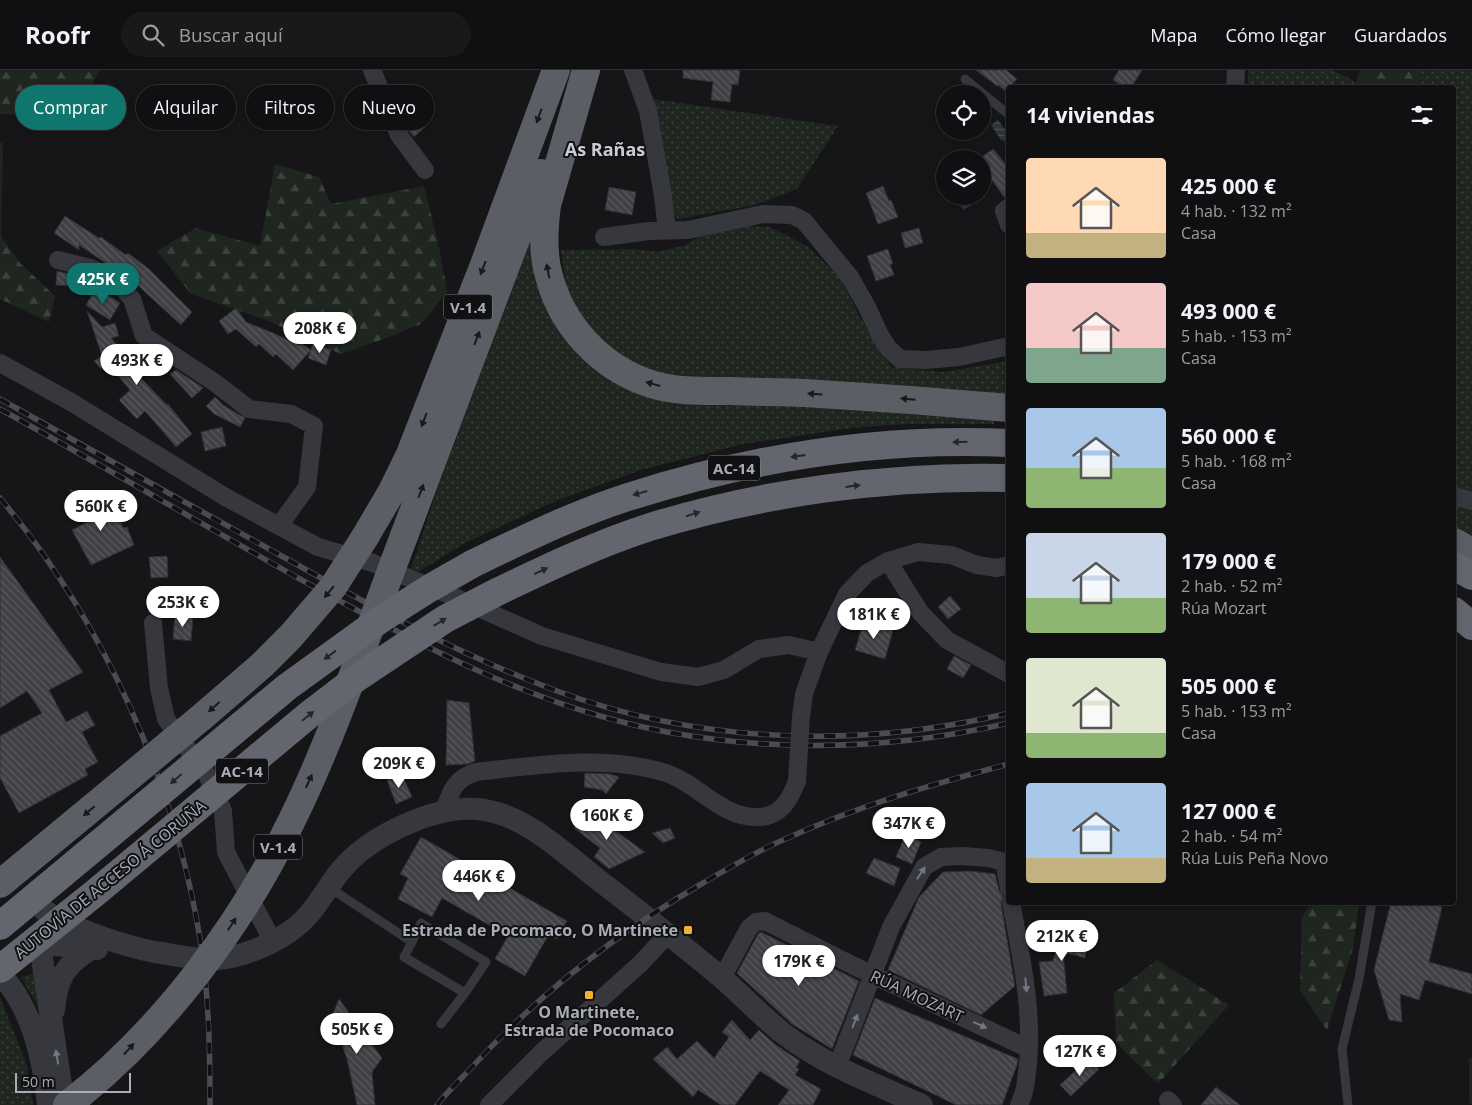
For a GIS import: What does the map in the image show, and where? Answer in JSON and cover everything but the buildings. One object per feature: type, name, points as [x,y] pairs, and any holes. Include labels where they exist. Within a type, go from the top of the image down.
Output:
[{"type":"highway","name":"V-1.4","points":[[5,889],[262,665],[291,636],[333,587],[392,491],[410,454],[485,262],[556,70]]},
{"type":"highway","name":"V-1.4","points":[[65,1105],[120,1059],[196,974],[232,926],[262,877],[292,819],[320,757],[535,188],[584,70]]},
{"type":"highway","points":[[584,70],[547,205],[544,228],[545,252],[548,275],[557,301],[568,320],[601,358],[622,372],[652,385],[667,388],[699,391],[792,392],[1006,408]]},
{"type":"highway","name":"AUTOVÍA DE ACCESO Á CORUÑA","points":[[0,926],[287,687],[381,619],[430,588],[474,563],[537,532],[626,498],[716,472],[769,460],[833,451],[913,444],[970,441],[1006,443]]},
{"type":"highway","name":"AUTOVÍA DE ACCESO Á CORUÑA","points":[[0,971],[311,713],[358,677],[445,619],[497,592],[576,554],[648,528],[708,510],[838,487],[908,479],[1006,478]]},
{"type":"highway","points":[[1456,543],[1472,552]]},
{"type":"highway","points":[[1456,553],[1472,560]]},
{"type":"highway","points":[[1456,567],[1472,576]]},
{"type":"highway","points":[[1456,599],[1472,607]]},
{"type":"highway","points":[[1456,613],[1472,626]]},
{"type":"street","points":[[372,70],[399,136],[425,170]]},
{"type":"street","points":[[633,70],[648,111],[667,230]]},
{"type":"street","points":[[1235,85],[1236,70]]},
{"type":"street","points":[[604,237],[667,230],[688,230],[763,214],[780,213],[792,215],[804,221],[850,277],[884,342],[900,359],[926,360],[959,357],[1006,347]]},
{"type":"street","points":[[58,260],[90,268],[114,278],[132,300],[144,336],[214,382],[249,409],[291,414],[314,426],[306,487],[279,526]]},
{"type":"street","points":[[0,363],[80,407],[227,498],[318,547],[373,563],[542,636],[661,672],[698,677],[724,670],[759,649],[789,645],[819,652]]},
{"type":"street","points":[[1456,497],[1472,501]]},
{"type":"street","points":[[444,812],[448,799],[458,780],[467,775],[486,771],[546,765],[617,764],[651,769],[680,779],[716,805],[736,815],[749,818],[767,815],[783,806],[790,798],[796,781],[804,694],[819,652],[846,594],[867,573],[888,561],[918,552],[951,555],[977,565],[998,568],[1006,566]]},
{"type":"street","points":[[888,561],[920,612],[947,640],[1006,672]]},
{"type":"street","points":[[153,623],[159,688],[166,718],[207,775],[223,811],[226,852],[273,942]]},
{"type":"street","points":[[0,870],[5,889],[31,897],[52,916],[93,933],[141,949],[193,958],[218,959],[273,942],[292,931],[310,914],[340,871],[351,859],[377,840],[425,817],[444,812],[475,809],[494,812],[517,821],[537,833],[572,859],[722,978],[784,1034],[837,1067],[922,1105]]},
{"type":"street","points":[[837,1067],[891,927],[924,867],[941,857],[962,856],[989,858],[1004,862],[1006,872]]},
{"type":"street","points":[[1012,905],[1025,975],[1029,1016],[1029,1049],[1025,1092],[1019,1105]]},
{"type":"street","points":[[0,966],[14,967],[24,965],[34,959],[43,948],[48,933],[48,921],[44,910]]},
{"type":"street","name":"RÚA MOZART","points":[[722,978],[749,928],[756,922],[765,922],[1029,1049]]},
{"type":"street","points":[[489,1105],[541,1053],[640,964],[668,934]]},
{"type":"street","points":[[43,948],[52,1031],[65,1105]]},
{"type":"street","points":[[43,948],[141,949]]},
{"type":"street","points":[[52,1031],[56,992],[63,972],[77,958],[93,948]]},
{"type":"street","points":[[0,971],[18,998],[35,1034],[48,1105]]},
{"type":"lane","points":[[965,79],[1006,113]]},
{"type":"lane","points":[[329,888],[412,942]]},
{"type":"lane","points":[[1348,1105],[1342,1049],[1359,980],[1372,905]]},
{"type":"lane","points":[[441,1024],[466,993],[486,962],[422,923],[404,957],[466,993]]},
{"type":"green space","points":[[0,70],[100,70],[92,85],[15,85],[15,115],[0,114]]},
{"type":"green space","points":[[1248,70],[1332,70],[1356,82],[1355,85],[1248,85]]},
{"type":"green space","points":[[1360,70],[1421,70],[1422,85],[1356,85]]},
{"type":"green space","points":[[1421,70],[1472,70],[1472,542],[1456,534],[1456,85],[1422,85]]},
{"type":"green space","points":[[653,99],[838,126],[797,189],[755,205],[678,219],[668,207]]},
{"type":"green space","points":[[0,143],[3,143],[1,236],[20,263],[55,296],[49,322],[0,299]]},
{"type":"green space","points":[[275,164],[319,177],[331,204],[424,186],[440,251],[447,292],[421,324],[341,354],[266,320],[191,294],[157,251],[196,228],[260,246]]},
{"type":"green space","points":[[738,226],[770,227],[807,246],[840,278],[861,319],[891,367],[943,372],[1006,362],[1006,397],[905,386],[789,380],[717,381],[667,376],[642,368],[615,353],[589,331],[568,299],[561,250],[635,249],[657,252],[686,245],[701,236]]},
{"type":"green space","points":[[533,234],[598,367],[994,413],[994,424],[906,424],[851,428],[743,444],[641,470],[558,500],[467,542],[408,578],[436,493]]},
{"type":"green space","points":[[1309,905],[1359,905],[1353,948],[1327,1030],[1300,991],[1302,918]]},
{"type":"green space","points":[[1157,960],[1229,1005],[1158,1084],[1116,1043],[1114,993]]},
{"type":"green space","points":[[35,973],[37,1004],[21,977]]},
{"type":"green space","points":[[0,997],[27,1065],[33,1105],[0,1105]]},
{"type":"green space","points":[[1472,1058],[1472,1104],[1469,1103],[1469,1059]]},
{"type":"shaded area","points":[[998,120],[1006,131],[1006,140],[1001,140],[991,125]]},
{"type":"shaded area","points":[[960,205],[971,205],[964,210]]},
{"type":"railway","points":[[0,399],[419,630],[522,677],[611,709],[667,722],[724,731],[781,735],[839,736],[953,725],[1006,714]]},
{"type":"railway","points":[[0,409],[387,627],[478,670],[524,690],[571,707],[618,721],[667,732],[710,739],[796,745],[881,743],[967,732],[1006,724]]},
{"type":"railway","points":[[0,498],[37,546],[71,597],[102,650],[129,705],[153,762],[172,820],[188,879],[200,939],[208,1022],[210,1105]]},
{"type":"railway","points":[[437,1105],[499,1039],[553,989],[610,944],[671,902],[742,860],[810,828],[923,788],[1006,765]]},
{"type":"place","name":"Estrada de Pocomaco, O Martinete","points":[[688,930]]},
{"type":"place","name":"O Martinete, Estrada de Pocomaco","points":[[589,995]]},
{"type":"district","name":"As Rañas","points":[[605,149]]}]
